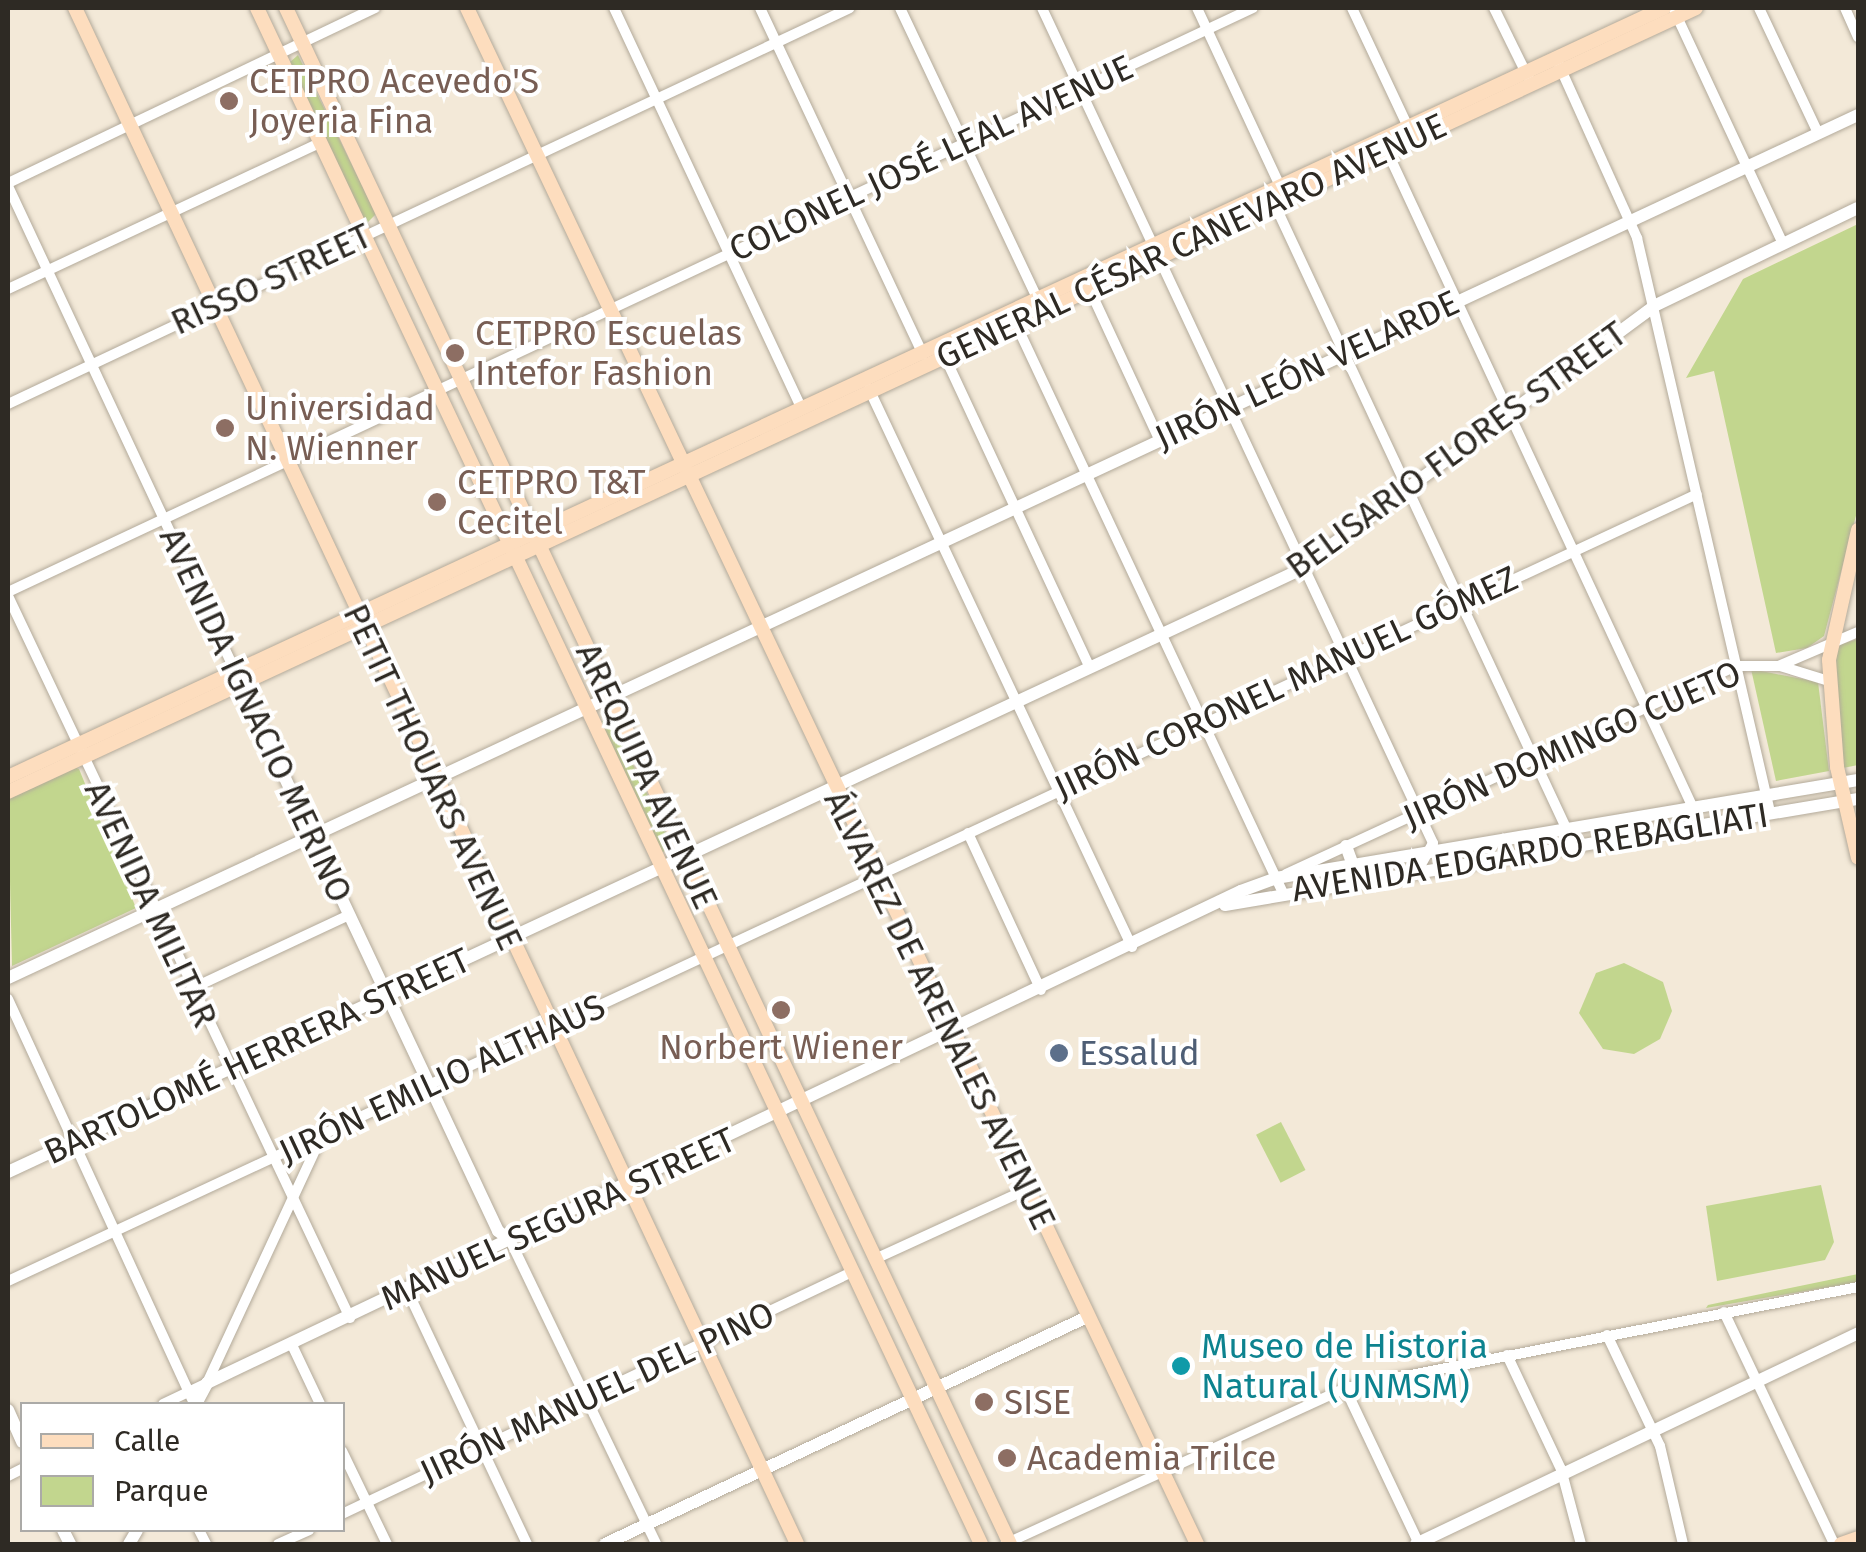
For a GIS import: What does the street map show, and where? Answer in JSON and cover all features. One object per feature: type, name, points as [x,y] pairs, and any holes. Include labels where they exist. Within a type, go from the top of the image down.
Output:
[{"type":"main road","name":"PETIT THOUARS AVENUE","points":[[75,8],[359,621],[797,1544]]},
{"type":"main road","name":"AREQUIPA AVENUE","points":[[257,8],[659,868],[981,1544]]},
{"type":"main road","name":"AREQUIPA AVENUE","points":[[286,8],[1008,1544]]},
{"type":"main road","name":"ÁLVAREZ DE ARENALES AVENUE","points":[[467,8],[832,788],[1196,1544]]},
{"type":"main road","name":"GENERAL CÉSAR CANEVARO AVENUE","points":[[684,468],[801,407],[924,357],[944,354],[1089,288],[1280,186],[1559,64],[1664,8]]},
{"type":"main road","name":"GENERAL CÉSAR CANEVARO AVENUE","points":[[1645,18],[1696,8]]},
{"type":"main road","name":"GENERAL CÉSAR CANEVARO AVENUE","points":[[684,468],[870,389],[1038,300],[1274,203],[1387,151],[1528,78]]},
{"type":"main road","points":[[8,777],[80,750],[238,678],[684,468]]},
{"type":"main road","points":[[1858,530],[1830,644],[1829,681],[1840,785],[1851,800],[1858,858]]},
{"type":"main road","points":[[8,792],[80,750]]},
{"type":"main road","points":[[1837,1544],[1858,1538]]},
{"type":"street","points":[[8,184],[374,8]]},
{"type":"street","points":[[614,8],[801,407]]},
{"type":"street","points":[[760,8],[924,357]]},
{"type":"street","name":"RISSO STREET","points":[[8,404],[850,8]]},
{"type":"street","points":[[900,8],[1038,300]]},
{"type":"street","points":[[1042,8],[1419,813],[1433,852],[1418,870]]},
{"type":"street","points":[[1197,8],[1280,186],[1274,203],[1574,846]]},
{"type":"street","name":"COLONEL JOSÉ LEAL AVENUE","points":[[8,594],[608,308],[1253,8]]},
{"type":"street","points":[[1352,8],[1408,127]]},
{"type":"street","points":[[1494,8],[1528,78]]},
{"type":"street","points":[[1759,8],[1818,134]]},
{"type":"street","points":[[1845,8],[1858,37]]},
{"type":"street","points":[[1675,12],[1783,244]]},
{"type":"street","points":[[1559,64],[1631,219],[1768,806]]},
{"type":"street","name":"JIRÓN LEÓN VELARDE","points":[[8,978],[1858,115]]},
{"type":"street","points":[[8,289],[320,143]]},
{"type":"street","points":[[1387,151],[1695,811]]},
{"type":"street","name":"AVENIDA IGNACIO MERINO","points":[[8,184],[498,1230],[510,1240]]},
{"type":"street","name":"BELISARIO FLORES STREET","points":[[832,788],[1304,566],[1654,306],[1858,208]]},
{"type":"street","points":[[1089,288],[1159,438]]},
{"type":"street","points":[[1015,322],[1283,892]]},
{"type":"street","points":[[944,354],[1090,668]]},
{"type":"street","points":[[870,389],[1132,948]]},
{"type":"street","name":"JIRÓN CORONEL MANUEL GÓMEZ","points":[[876,876],[1572,548],[1697,494]]},
{"type":"street","name":"AVENIDA MILITAR","points":[[8,594],[269,1158],[350,1318]]},
{"type":"street","name":"JIRÓN DOMINGO CUETO","points":[[1780,666],[1858,632]]},
{"type":"street","name":"JIRÓN DOMINGO CUETO","points":[[1203,911],[1737,666],[1780,666],[1829,681]]},
{"type":"street","name":"AVENIDA EDGARDO REBAGLIATI","points":[[1203,911],[1283,892],[1574,846],[1768,806],[1858,780]]},
{"type":"street","name":"BARTOLOMÉ HERRERA STREET","points":[[8,1172],[832,788]]},
{"type":"street","name":"AVENIDA EDGARDO REBAGLIATI","points":[[1276,878],[1695,811],[1851,800]]},
{"type":"street","points":[[968,833],[1041,990]]},
{"type":"street","points":[[1346,846],[1352,866],[1362,880]]},
{"type":"street","name":"JIRÓN EMILIO ALTHAUS","points":[[8,1281],[876,876]]},
{"type":"street","name":"MANUEL SEGURA STREET","points":[[207,1384],[1203,911]]},
{"type":"street","points":[[191,989],[350,915]]},
{"type":"street","points":[[8,999],[193,1400],[207,1384],[324,1132]]},
{"type":"street","points":[[875,1259],[1028,1189]]},
{"type":"street","points":[[510,1240],[656,1544]]},
{"type":"street","name":"JIRÓN MANUEL DEL PINO","points":[[345,1513],[852,1272]]},
{"type":"street","points":[[1008,1544],[1345,1388],[1858,1287]]},
{"type":"street","points":[[407,1290],[527,1544]]},
{"type":"street","points":[[1724,1312],[1837,1544]]},
{"type":"street","points":[[605,1544],[1087,1317]]},
{"type":"street","points":[[1345,1388],[1418,1544],[1858,1333]]},
{"type":"street","points":[[1608,1335],[1654,1431],[1682,1544]]},
{"type":"street","points":[[292,1345],[319,1402]]},
{"type":"street","points":[[1506,1355],[1563,1474],[1581,1544]]},
{"type":"street","points":[[8,1410],[20,1437]]},
{"type":"street","points":[[345,1457],[387,1544]]},
{"type":"street","points":[[278,1544],[305,1532]]},
{"type":"green space","points":[[298,55],[376,214],[366,224],[289,63]]},
{"type":"green space","points":[[1858,224],[1858,508],[1824,636],[1807,648],[1776,653],[1714,371],[1686,378],[1743,279]]},
{"type":"green space","points":[[1858,639],[1858,765],[1843,768],[1835,663],[1838,645]]},
{"type":"green space","points":[[1751,669],[1818,682],[1829,771],[1776,781]]},
{"type":"green space","points":[[610,717],[673,847],[661,853],[604,732],[602,721]]},
{"type":"green space","points":[[72,766],[79,769],[136,908],[12,966],[8,797]]},
{"type":"green space","points":[[1624,963],[1663,982],[1672,1011],[1660,1039],[1634,1054],[1603,1049],[1579,1013],[1596,973]]},
{"type":"green space","points":[[1281,1122],[1306,1170],[1281,1183],[1256,1135]]},
{"type":"green space","points":[[1821,1185],[1834,1242],[1825,1260],[1717,1281],[1706,1206]]},
{"type":"green space","points":[[1858,1274],[1858,1282],[1706,1308],[1708,1305]]},
{"type":"place","name":"CETPRO Acevedo'S Joyeria Fina","points":[[229,101]]},
{"type":"place","name":"CETPRO Escuelas Intefor Fashion","points":[[455,353]]},
{"type":"place","name":"Universidad N. Wienner","points":[[225,428]]},
{"type":"place","name":"CETPRO T&T Cecitel","points":[[437,502]]},
{"type":"place","name":"Norbert Wiener","points":[[781,1010]]},
{"type":"place","name":"Essalud","points":[[1059,1053]]},
{"type":"place","name":"Museo de Historia Natural (UNMSM)","points":[[1181,1366]]},
{"type":"place","name":"SISE","points":[[984,1402]]},
{"type":"place","name":"Academia Trilce","points":[[1007,1458]]}]
